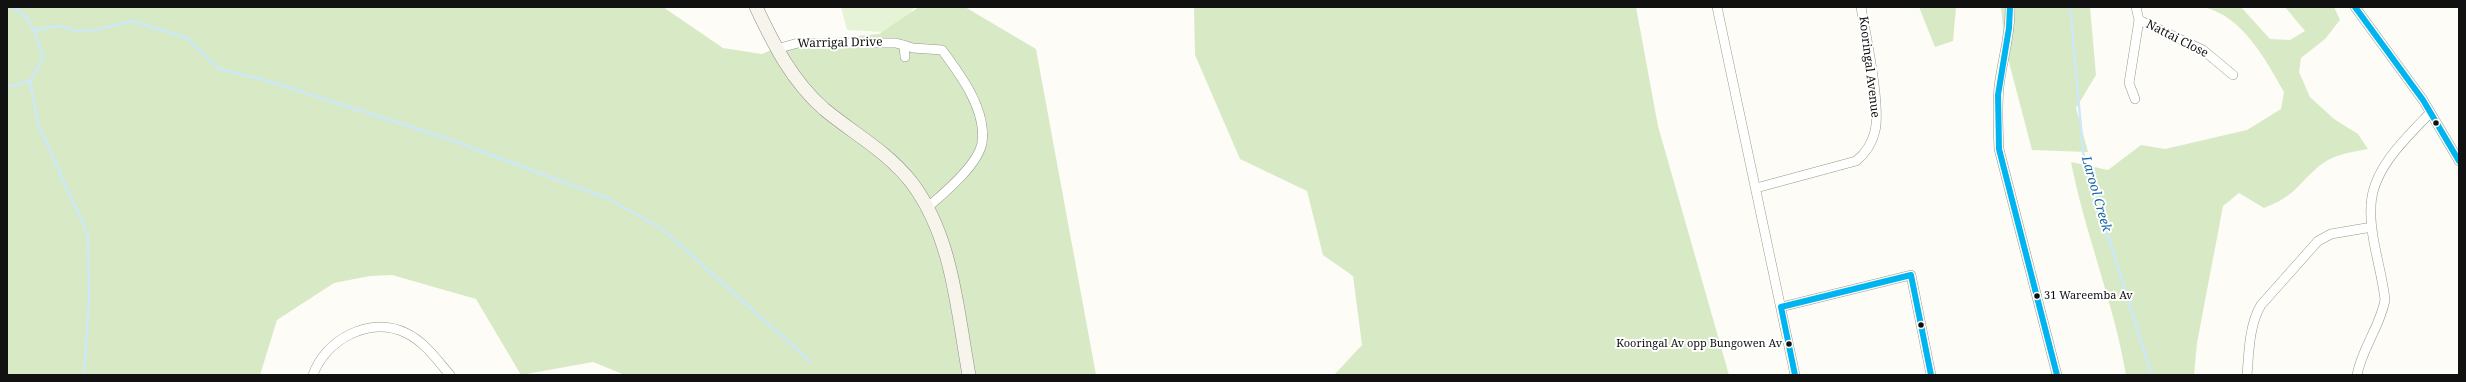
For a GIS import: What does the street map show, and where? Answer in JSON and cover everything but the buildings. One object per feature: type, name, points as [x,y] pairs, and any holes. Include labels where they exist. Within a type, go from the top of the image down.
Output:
[{"type":"main road","points":[[756,7],[776,49],[792,75],[812,97],[895,163],[912,183],[928,208],[939,232],[949,262],[969,375]]},
{"type":"street","points":[[1717,7],[1795,375]]},
{"type":"street","name":"Kooringal Avenue","points":[[1756,188],[1856,161],[1864,155],[1872,142],[1877,116],[1861,7]]},
{"type":"street","points":[[2010,7],[2010,31],[1999,86],[1997,112],[1999,150],[2057,375]]},
{"type":"street","points":[[2135,99],[2129,83],[2139,20],[2136,7]]},
{"type":"street","points":[[2355,7],[2430,113],[2459,161]]},
{"type":"street","name":"Nattai Close","points":[[2139,20],[2202,50],[2233,75]]},
{"type":"street","name":"Warrigal Drive","points":[[776,49],[798,43],[896,42],[904,45],[942,50],[966,87],[981,122],[982,144],[974,159],[953,184],[928,208]]},
{"type":"street","points":[[904,45],[905,57]]},
{"type":"street","points":[[2357,375],[2364,355],[2383,314],[2385,300],[2372,227],[2370,206],[2375,184],[2394,152],[2430,113]]},
{"type":"street","points":[[2247,375],[2255,314],[2261,304],[2318,240],[2331,234],[2372,227]]},
{"type":"street","points":[[1781,307],[1911,275],[1931,375]]},
{"type":"street","points":[[313,375],[324,354],[336,342],[352,333],[367,328],[388,328],[405,332],[423,344],[450,375]]},
{"type":"green space","points":[[7,7],[663,7],[723,48],[762,54],[771,50],[779,43],[879,34],[919,7],[965,7],[1036,49],[1096,375],[625,375],[593,362],[521,375],[476,299],[392,275],[370,276],[334,283],[277,320],[260,375],[7,375]]},
{"type":"green space","points":[[841,7],[914,7],[901,33],[847,30]]},
{"type":"green space","points":[[1194,7],[1636,7],[1658,126],[1729,375],[1334,375],[1362,345],[1353,276],[1323,255],[1307,191],[1240,159],[1195,55]]},
{"type":"green space","points":[[1919,7],[1956,7],[1953,41],[1935,47]]},
{"type":"green space","points":[[2001,7],[2090,7],[2096,75],[2076,108],[2088,152],[2032,150],[2005,47]]},
{"type":"green space","points":[[2203,7],[2241,7],[2270,39],[2290,40],[2305,31],[2285,7],[2334,7],[2340,20],[2325,39],[2301,58],[2299,72],[2310,97],[2334,119],[2358,134],[2368,149],[2335,157],[2323,163],[2289,195],[2264,208],[2239,193],[2223,206],[2197,343],[2194,375],[2126,375],[2121,348],[2084,216],[2071,162],[2108,170],[2141,145],[2165,149],[2247,130],[2281,109],[2284,92],[2261,53],[2241,29],[2230,19]]},
{"type":"waterway","points":[[7,87],[30,81],[43,58],[33,28],[24,16],[12,7]]},
{"type":"waterway","name":"Larool Creek","points":[[2070,7],[2084,161],[2152,375]]},
{"type":"waterway","points":[[34,30],[58,26],[77,31],[95,30],[132,21],[187,38],[219,69],[272,82],[448,139],[607,198],[662,229],[811,362]]},
{"type":"waterway","points":[[30,81],[38,124],[88,235],[89,303],[84,375]]},
{"type":"transit line","points":[[2010,7],[2009,28],[1998,95],[1999,149],[2057,375]]},
{"type":"transit line","points":[[2355,7],[2423,100],[2459,161]]},
{"type":"transit line","points":[[1795,375],[1781,307],[1911,275],[1931,375]]},
{"type":"place","name":"31 Wareemba Av","points":[[2037,296]]},
{"type":"place","name":"Kooringal Av opp Bungowen Av","points":[[1789,344]]}]
